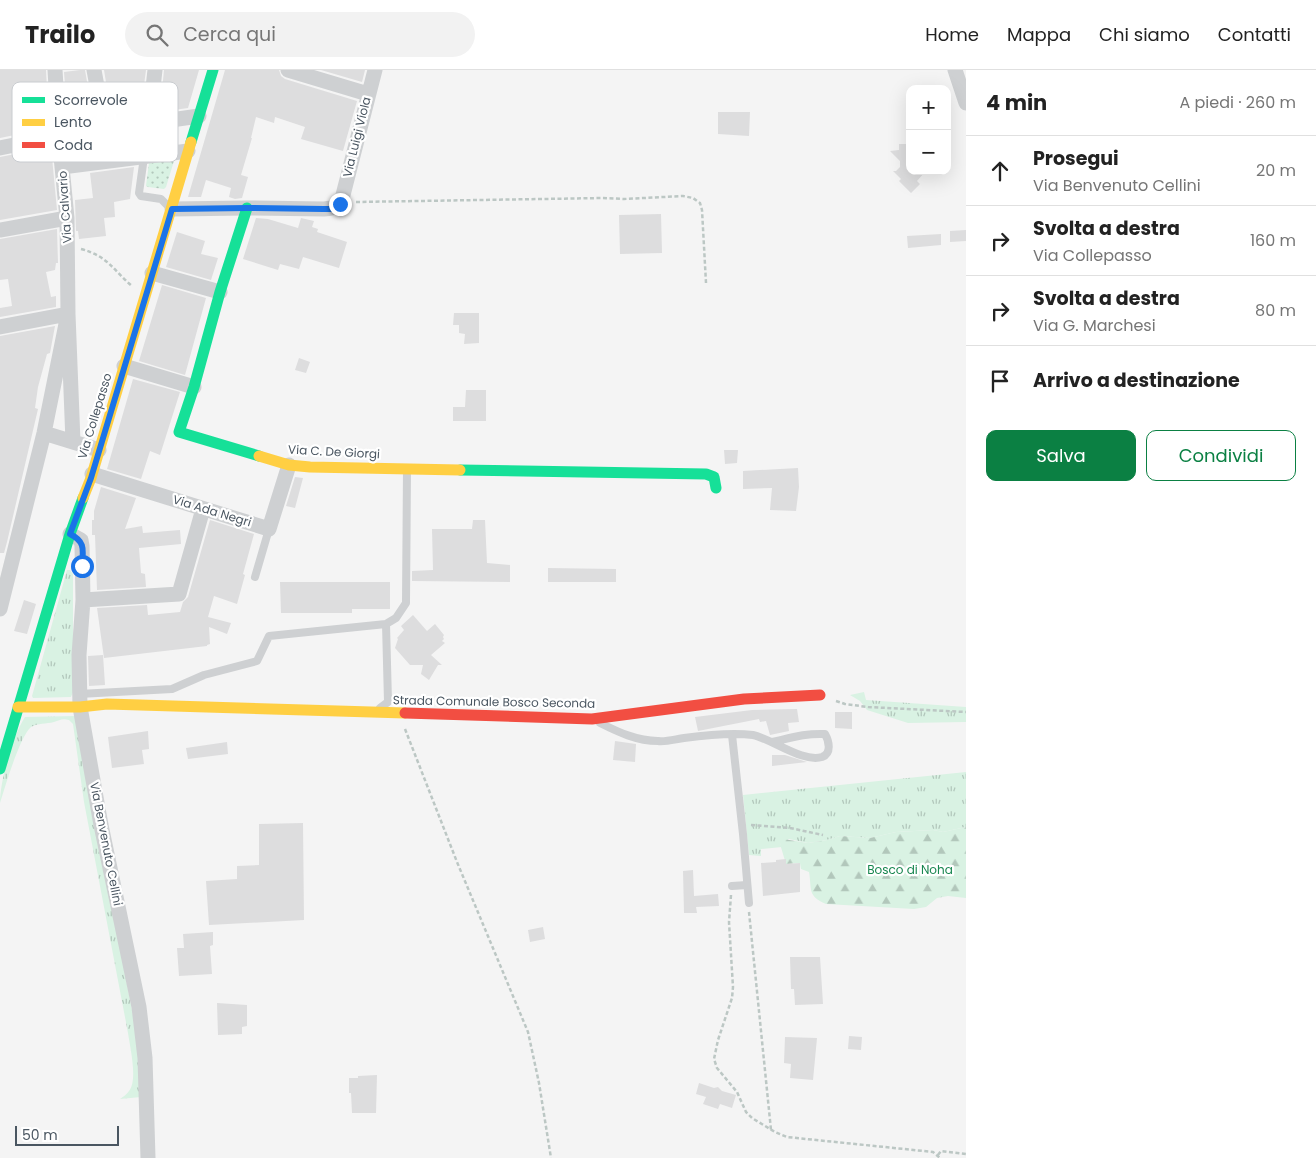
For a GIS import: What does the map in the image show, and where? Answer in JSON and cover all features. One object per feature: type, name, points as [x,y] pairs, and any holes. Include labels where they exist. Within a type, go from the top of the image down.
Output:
[{"type":"street","name":"Via Collepasso","points":[[0,769],[70,534],[92,474],[213,70]]},
{"type":"street","points":[[288,70],[368,94]]},
{"type":"street","name":"Via Luigi Viola","points":[[340,204],[375,70]]},
{"type":"street","points":[[955,70],[966,103]]},
{"type":"street","points":[[178,119],[199,116]]},
{"type":"street","points":[[178,152],[188,151]]},
{"type":"street","name":"Via Calvario","points":[[62,162],[67,218],[68,314],[73,442]]},
{"type":"street","points":[[62,167],[103,162]]},
{"type":"street","points":[[172,209],[333,209],[340,204]]},
{"type":"street","name":"Via C. De Giorgi","points":[[247,208],[179,432],[289,465],[706,474],[714,477],[716,488]]},
{"type":"street","points":[[0,230],[67,218]]},
{"type":"street","points":[[152,272],[220,292]]},
{"type":"street","name":"Via Calvario","points":[[0,609],[5,565],[44,433],[68,314]]},
{"type":"street","points":[[0,327],[68,314]]},
{"type":"street","points":[[124,366],[194,387]]},
{"type":"street","points":[[44,433],[99,450]]},
{"type":"street","name":"Via Ada Negri","points":[[92,474],[269,529],[289,465]]},
{"type":"street","points":[[83,600],[179,594],[204,509]]},
{"type":"street","name":"Via Benvenuto Cellini","points":[[70,534],[80,540],[82,546],[83,600],[79,655],[80,701],[101,825],[139,1007],[145,1058],[148,1158]]},
{"type":"street","name":"Strada Comunale Bosco Seconda","points":[[18,707],[80,701],[107,704],[592,719],[744,699],[820,695]]},
{"type":"lane","points":[[143,162],[139,194],[141,196],[161,199],[172,209]]},
{"type":"lane","points":[[80,701],[172,689],[204,675],[257,661],[269,636],[386,624],[396,618],[406,603],[407,469]]},
{"type":"lane","points":[[254,577],[269,529]]},
{"type":"lane","points":[[375,713],[388,702],[386,624]]},
{"type":"lane","points":[[592,719],[621,733],[659,742],[703,736],[752,735],[765,738],[772,742],[799,754],[810,757],[821,757],[826,754],[829,741],[825,734],[816,734],[798,735],[772,742]]},
{"type":"lane","points":[[732,735],[742,824],[748,903]]},
{"type":"lane","points":[[732,886],[747,885]]},
{"type":"path","points":[[340,204],[368,201],[693,198],[700,203],[702,210],[706,283]]},
{"type":"path","points":[[68,247],[82,249],[100,256],[136,289],[146,291]]},
{"type":"path","points":[[820,695],[845,704],[966,712]]},
{"type":"path","points":[[400,714],[456,862],[528,1032],[540,1084],[551,1158]]},
{"type":"path","points":[[742,824],[790,828],[823,835]]},
{"type":"path","points":[[732,886],[728,922],[732,998],[714,1058],[721,1074],[737,1092],[746,1112],[771,1130],[787,1137],[933,1152],[939,1157],[941,1152],[966,1154]]},
{"type":"path","points":[[748,903],[771,1130]]},
{"type":"green space","points":[[174,162],[164,189],[146,186],[149,163]]},
{"type":"green space","points":[[67,570],[70,570],[73,574],[73,692],[71,697],[33,698],[32,696]]},
{"type":"green space","points":[[864,692],[866,700],[966,707],[966,722],[908,723],[867,710],[860,701],[850,695]]},
{"type":"green space","points":[[75,716],[137,1036],[141,1097],[120,1099],[132,1086],[132,1055],[84,802],[73,724],[69,720],[65,719],[31,727],[22,740],[0,803],[2,782],[8,758],[20,725],[25,717]]},
{"type":"green space","points":[[966,772],[966,827],[943,832],[933,830],[896,832],[870,838],[840,836],[808,843],[789,839],[780,844],[782,847],[761,849],[761,856],[749,855],[743,795]]},
{"type":"green space","name":"Bosco di Noha","points":[[966,827],[966,898],[948,896],[937,898],[926,907],[914,909],[826,904],[813,895],[809,872],[801,869],[800,863],[786,864],[780,844],[783,839],[808,843],[840,836],[870,838],[896,832],[933,830],[943,832]]},
{"type":"building","points":[[0,70],[46,70],[47,82],[12,82],[12,136],[0,138]]},
{"type":"building","points":[[85,70],[87,82],[65,82],[64,72]]},
{"type":"building","points":[[104,70],[146,70],[144,82],[106,82]]},
{"type":"building","points":[[164,70],[199,70],[188,108],[178,109],[178,82],[163,82]]},
{"type":"building","points":[[225,70],[279,70],[281,76],[285,79],[357,101],[343,151],[301,139],[305,127],[275,117],[274,123],[256,117],[241,175],[248,177],[242,198],[235,199],[229,197],[231,188],[206,180],[201,197],[188,197]]},
{"type":"building","points":[[321,70],[365,70],[362,82]]},
{"type":"building","points":[[718,112],[750,112],[749,136],[718,134]]},
{"type":"building","points":[[899,144],[906,144],[906,175],[922,175],[917,181],[920,184],[911,193],[899,181],[901,179],[893,171],[900,167],[900,161],[890,151],[899,150]]},
{"type":"building","points":[[12,155],[12,162],[52,162],[57,210],[0,220],[0,157]]},
{"type":"building","points":[[134,167],[130,199],[114,202],[115,217],[104,218],[106,236],[79,239],[78,231],[76,231],[75,200],[93,198],[90,173]]},
{"type":"building","points":[[661,214],[662,253],[620,254],[619,215]]},
{"type":"building","points":[[256,218],[268,219],[298,228],[301,218],[314,221],[312,227],[318,229],[317,232],[347,242],[339,268],[303,257],[299,269],[280,264],[278,270],[243,259]]},
{"type":"building","points":[[57,229],[58,263],[56,263],[55,270],[46,272],[51,297],[56,296],[56,307],[0,317],[0,308],[12,306],[8,279],[0,280],[0,239]]},
{"type":"building","points":[[966,230],[966,241],[950,242],[950,231]]},
{"type":"building","points":[[177,232],[205,241],[201,254],[218,258],[211,280],[166,267]]},
{"type":"building","points":[[941,234],[941,245],[908,248],[907,236]]},
{"type":"building","points":[[162,285],[206,298],[185,375],[139,361]]},
{"type":"building","points":[[454,313],[479,313],[479,343],[464,344],[465,334],[459,333],[459,325],[453,325]]},
{"type":"building","points":[[55,326],[50,353],[47,354],[38,387],[35,408],[38,409],[7,542],[4,553],[0,553],[0,336]]},
{"type":"building","points":[[299,358],[310,362],[306,373],[295,370]]},
{"type":"building","points":[[133,379],[180,392],[160,455],[150,451],[141,479],[107,469]]},
{"type":"building","points":[[466,390],[486,390],[486,421],[453,421],[453,407],[465,407]]},
{"type":"building","points":[[724,450],[738,450],[737,463],[725,464]]},
{"type":"building","points":[[798,468],[799,487],[796,511],[770,510],[772,488],[743,489],[743,471]]},
{"type":"building","points":[[295,477],[303,478],[295,508],[286,506]]},
{"type":"building","points":[[101,487],[136,498],[125,529],[142,526],[143,533],[180,530],[181,544],[139,548],[141,573],[145,574],[146,587],[97,590],[95,535],[92,535],[92,520],[94,520],[94,511]]},
{"type":"building","points":[[210,520],[254,534],[237,604],[214,596],[208,617],[231,623],[227,634],[209,627],[210,644],[207,646],[104,658],[97,608],[147,605],[148,615],[180,612],[183,602],[188,597]]},
{"type":"building","points":[[473,520],[485,520],[487,563],[510,565],[510,582],[412,581],[412,571],[433,570],[432,529],[472,529]]},
{"type":"building","points":[[548,568],[616,569],[616,582],[548,582]]},
{"type":"building","points":[[280,582],[390,582],[390,609],[352,609],[352,613],[281,613]]},
{"type":"building","points":[[24,600],[36,604],[27,634],[14,631]]},
{"type":"building","points":[[413,615],[427,631],[435,624],[444,635],[442,641],[445,643],[431,655],[442,665],[438,665],[429,680],[421,674],[423,665],[410,665],[395,648],[397,638],[404,630],[401,626]]},
{"type":"building","points":[[103,655],[105,685],[89,686],[88,656]]},
{"type":"building","points":[[797,709],[799,722],[788,723],[789,731],[770,735],[766,721],[760,722],[759,719],[698,731],[695,717],[752,710]]},
{"type":"building","points":[[835,712],[852,712],[852,729],[835,728]]},
{"type":"building","points":[[148,731],[149,749],[142,750],[144,764],[112,768],[108,737]]},
{"type":"building","points":[[615,741],[636,744],[635,762],[613,760]]},
{"type":"building","points":[[227,742],[228,754],[188,759],[186,748]]},
{"type":"building","points":[[772,755],[785,755],[807,762],[772,766]]},
{"type":"building","points":[[303,823],[304,920],[209,925],[206,881],[237,879],[237,866],[259,865],[259,824]]},
{"type":"building","points":[[786,859],[786,864],[800,863],[800,892],[763,896],[761,863]]},
{"type":"building","points":[[693,870],[694,896],[718,894],[719,906],[696,907],[697,913],[684,913],[683,871]]},
{"type":"building","points":[[543,927],[545,939],[530,942],[528,930]]},
{"type":"building","points":[[213,932],[213,945],[210,946],[212,974],[179,976],[177,948],[184,948],[183,934]]},
{"type":"building","points":[[790,957],[820,957],[823,1004],[795,1005],[794,989],[791,989]]},
{"type":"building","points":[[217,1003],[247,1005],[247,1026],[242,1027],[242,1034],[218,1035]]},
{"type":"building","points":[[849,1036],[862,1037],[861,1050],[848,1049]]},
{"type":"building","points":[[785,1037],[817,1038],[813,1080],[790,1078],[791,1064],[784,1063]]},
{"type":"building","points":[[377,1075],[376,1113],[352,1113],[349,1078]]},
{"type":"building","points":[[699,1083],[714,1088],[718,1087],[722,1091],[736,1095],[732,1108],[720,1104],[718,1109],[703,1104],[706,1097],[696,1094]]},
{"type":"traffic: fast","points":[[191,142],[213,70]]},
{"type":"traffic: fast","points":[[247,208],[179,432],[259,456]]},
{"type":"traffic: fast","points":[[460,470],[706,474],[714,477],[716,488]]},
{"type":"traffic: fast","points":[[0,769],[70,534],[83,498]]},
{"type":"traffic: slow","points":[[83,498],[91,478],[191,142]]},
{"type":"traffic: slow","points":[[259,456],[289,465],[310,467],[460,470]]},
{"type":"traffic: slow","points":[[18,707],[80,707],[107,704],[405,713]]},
{"type":"traffic: jam","points":[[405,713],[592,719],[744,699],[820,695]]},
{"type":"route","points":[[82,566],[82,546],[80,540],[70,534],[91,478],[172,209],[333,209],[340,204]]}]
